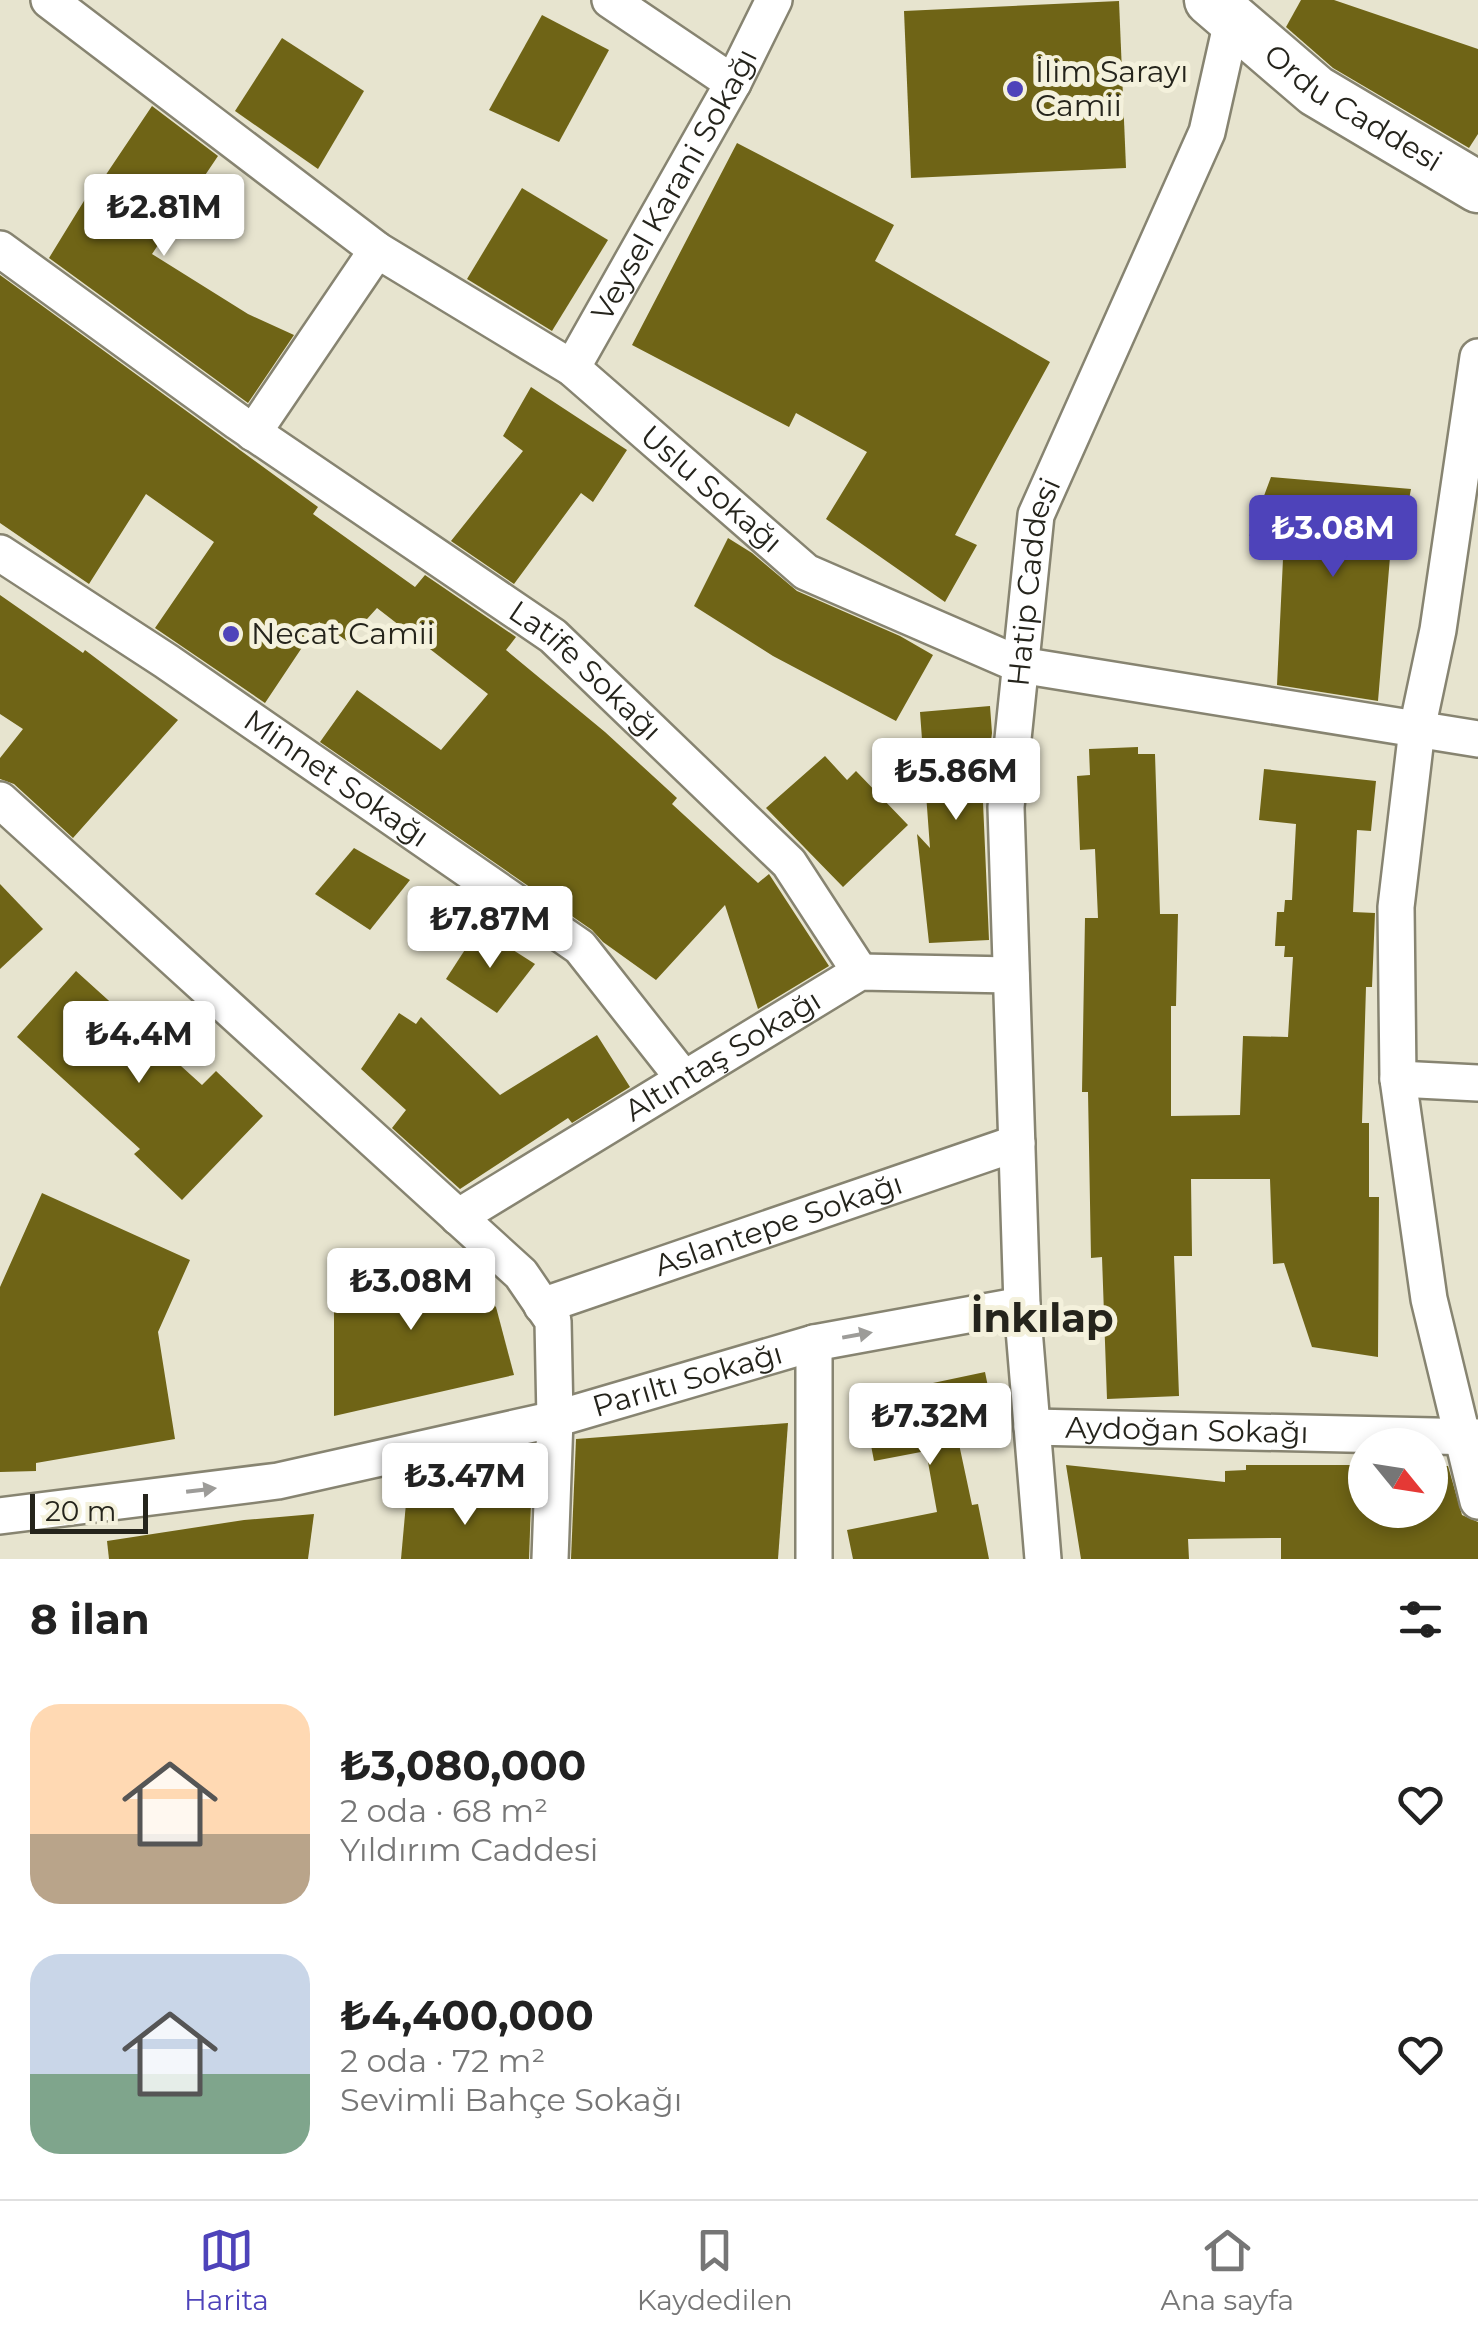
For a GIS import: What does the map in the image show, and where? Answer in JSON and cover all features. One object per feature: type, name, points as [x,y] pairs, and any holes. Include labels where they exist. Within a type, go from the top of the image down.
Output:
[{"type":"street","name":"Uslu Sokağı","points":[[48,0],[378,250],[572,368],[806,572],[1020,664],[1478,740]]},
{"type":"street","points":[[610,0],[733,83]]},
{"type":"street","name":"Veysel Karani Sokağı","points":[[572,368],[733,83],[774,0]]},
{"type":"street","name":"Ordu Caddesi","points":[[1226,7],[1316,91],[1478,187]]},
{"type":"street","name":"Hatip Caddesi","points":[[1043,1559],[1022,1305],[1006,808],[1036,514],[1207,132],[1226,7]]},
{"type":"street","name":"Latife Sokağı","points":[[0,249],[253,433],[553,636],[789,864],[860,972]]},
{"type":"street","points":[[253,433],[378,250]]},
{"type":"street","points":[[1478,357],[1438,630],[1416,730],[1396,907],[1398,1080],[1429,1299],[1470,1438],[1478,1501]]},
{"type":"street","name":"Minnet Sokağı","points":[[0,553],[166,661],[580,947],[684,1079]]},
{"type":"street","points":[[4,810],[521,1274],[552,1322],[556,1419],[550,1559]]},
{"type":"street","points":[[860,972],[1011,975]]},
{"type":"street","name":"Altıntaş Sokağı","points":[[458,1217],[860,972]]},
{"type":"street","points":[[1398,1080],[1478,1083]]},
{"type":"street","name":"Aslantepe Sokağı","points":[[542,1306],[1017,1144]]},
{"type":"street","name":"Parıltı Sokağı","points":[[0,1516],[278,1480],[556,1419],[814,1342],[1022,1305]]},
{"type":"street","points":[[814,1342],[814,1559]]},
{"type":"street","name":"Aydoğan Sokağı","points":[[1032,1426],[1470,1438]]},
{"type":"building","points":[[1301,0],[1334,0],[1478,49],[1478,134],[1469,148],[1333,68],[1286,27]]},
{"type":"building","name":"İlim Sarayı Camii","points":[[1119,1],[1126,168],[911,178],[904,11]]},
{"type":"building","points":[[542,15],[609,50],[559,142],[489,110]]},
{"type":"building","points":[[282,38],[364,91],[318,169],[235,111]]},
{"type":"building","points":[[152,106],[218,156],[152,254],[248,314],[294,335],[248,403],[49,258],[95,183],[99,185]]},
{"type":"building","points":[[737,143],[894,225],[875,261],[1050,362],[955,535],[977,545],[945,602],[826,519],[867,452],[796,413],[789,427],[632,345]]},
{"type":"building","points":[[522,188],[608,240],[552,331],[467,279]]},
{"type":"building","points":[[0,275],[318,507],[313,514],[415,587],[425,575],[516,637],[506,650],[677,798],[672,804],[758,883],[769,874],[829,966],[758,1009],[725,905],[656,980],[592,930],[320,742],[357,690],[441,750],[488,694],[377,608],[347,641],[319,622],[265,703],[155,628],[214,542],[146,494],[89,584],[0,523]]},
{"type":"building","points":[[531,387],[627,450],[593,502],[581,493],[514,584],[451,541],[523,451],[503,436]]},
{"type":"building","points":[[1271,477],[1411,489],[1400,546],[1391,545],[1378,701],[1277,685],[1284,538],[1249,536]]},
{"type":"building","points":[[728,538],[797,591],[900,636],[933,655],[896,721],[773,656],[694,606]]},
{"type":"building","points":[[0,595],[83,653],[85,650],[178,720],[73,838],[14,784],[0,779],[0,758],[23,729],[0,714]]},
{"type":"building","points":[[990,706],[992,733],[983,802],[989,940],[929,943],[917,834],[930,848],[920,712]]},
{"type":"building","points":[[1138,747],[1138,754],[1155,754],[1160,914],[1178,914],[1176,1006],[1171,1006],[1171,1116],[1240,1115],[1243,1036],[1288,1037],[1293,957],[1284,957],[1285,946],[1275,946],[1277,912],[1284,912],[1285,900],[1292,900],[1296,824],[1259,820],[1264,769],[1376,781],[1371,831],[1357,830],[1353,912],[1375,913],[1372,987],[1366,987],[1362,1123],[1369,1123],[1369,1197],[1379,1197],[1378,1357],[1312,1347],[1284,1263],[1273,1264],[1270,1179],[1191,1179],[1192,1256],[1174,1256],[1179,1396],[1107,1399],[1102,1257],[1091,1258],[1088,1092],[1082,1092],[1085,918],[1098,918],[1095,849],[1080,850],[1077,776],[1090,775],[1089,749]]},
{"type":"building","points":[[825,756],[847,780],[856,771],[908,825],[843,887],[766,808]]},
{"type":"building","points":[[354,848],[410,880],[370,930],[315,894]]},
{"type":"building","points":[[0,884],[43,929],[0,969]]},
{"type":"building","points":[[479,928],[535,964],[497,1013],[446,979]]},
{"type":"building","points":[[76,971],[202,1085],[216,1071],[263,1116],[182,1200],[134,1154],[140,1149],[17,1037]]},
{"type":"building","points":[[399,1013],[416,1024],[421,1017],[500,1095],[597,1035],[630,1087],[572,1123],[568,1118],[460,1189],[392,1128],[406,1110],[361,1069]]},
{"type":"building","points":[[42,1193],[190,1260],[158,1332],[175,1439],[36,1463],[36,1471],[0,1472],[0,1287]]},
{"type":"building","points":[[433,1252],[496,1307],[514,1375],[334,1416],[334,1271]]},
{"type":"building","points":[[985,1372],[998,1436],[959,1444],[972,1505],[978,1504],[989,1559],[853,1559],[847,1530],[937,1512],[926,1451],[874,1461],[862,1398]]},
{"type":"building","points":[[788,1423],[778,1559],[571,1559],[576,1439]]},
{"type":"building","points":[[1066,1465],[1225,1482],[1225,1471],[1246,1470],[1246,1465],[1348,1465],[1348,1528],[1448,1528],[1448,1466],[1462,1515],[1478,1522],[1478,1559],[1281,1559],[1281,1538],[1188,1539],[1189,1559],[1081,1559]]},
{"type":"building","points":[[407,1492],[531,1503],[529,1559],[401,1559]]},
{"type":"building","points":[[314,1514],[308,1559],[109,1559],[107,1541],[244,1520]]},
{"type":"place","name":"İlim Sarayı Camii","points":[[1015,89]]},
{"type":"place","name":"Necat Camii","points":[[231,634]]},
{"type":"district","name":"İnkılap","points":[[1042,1318]]}]
